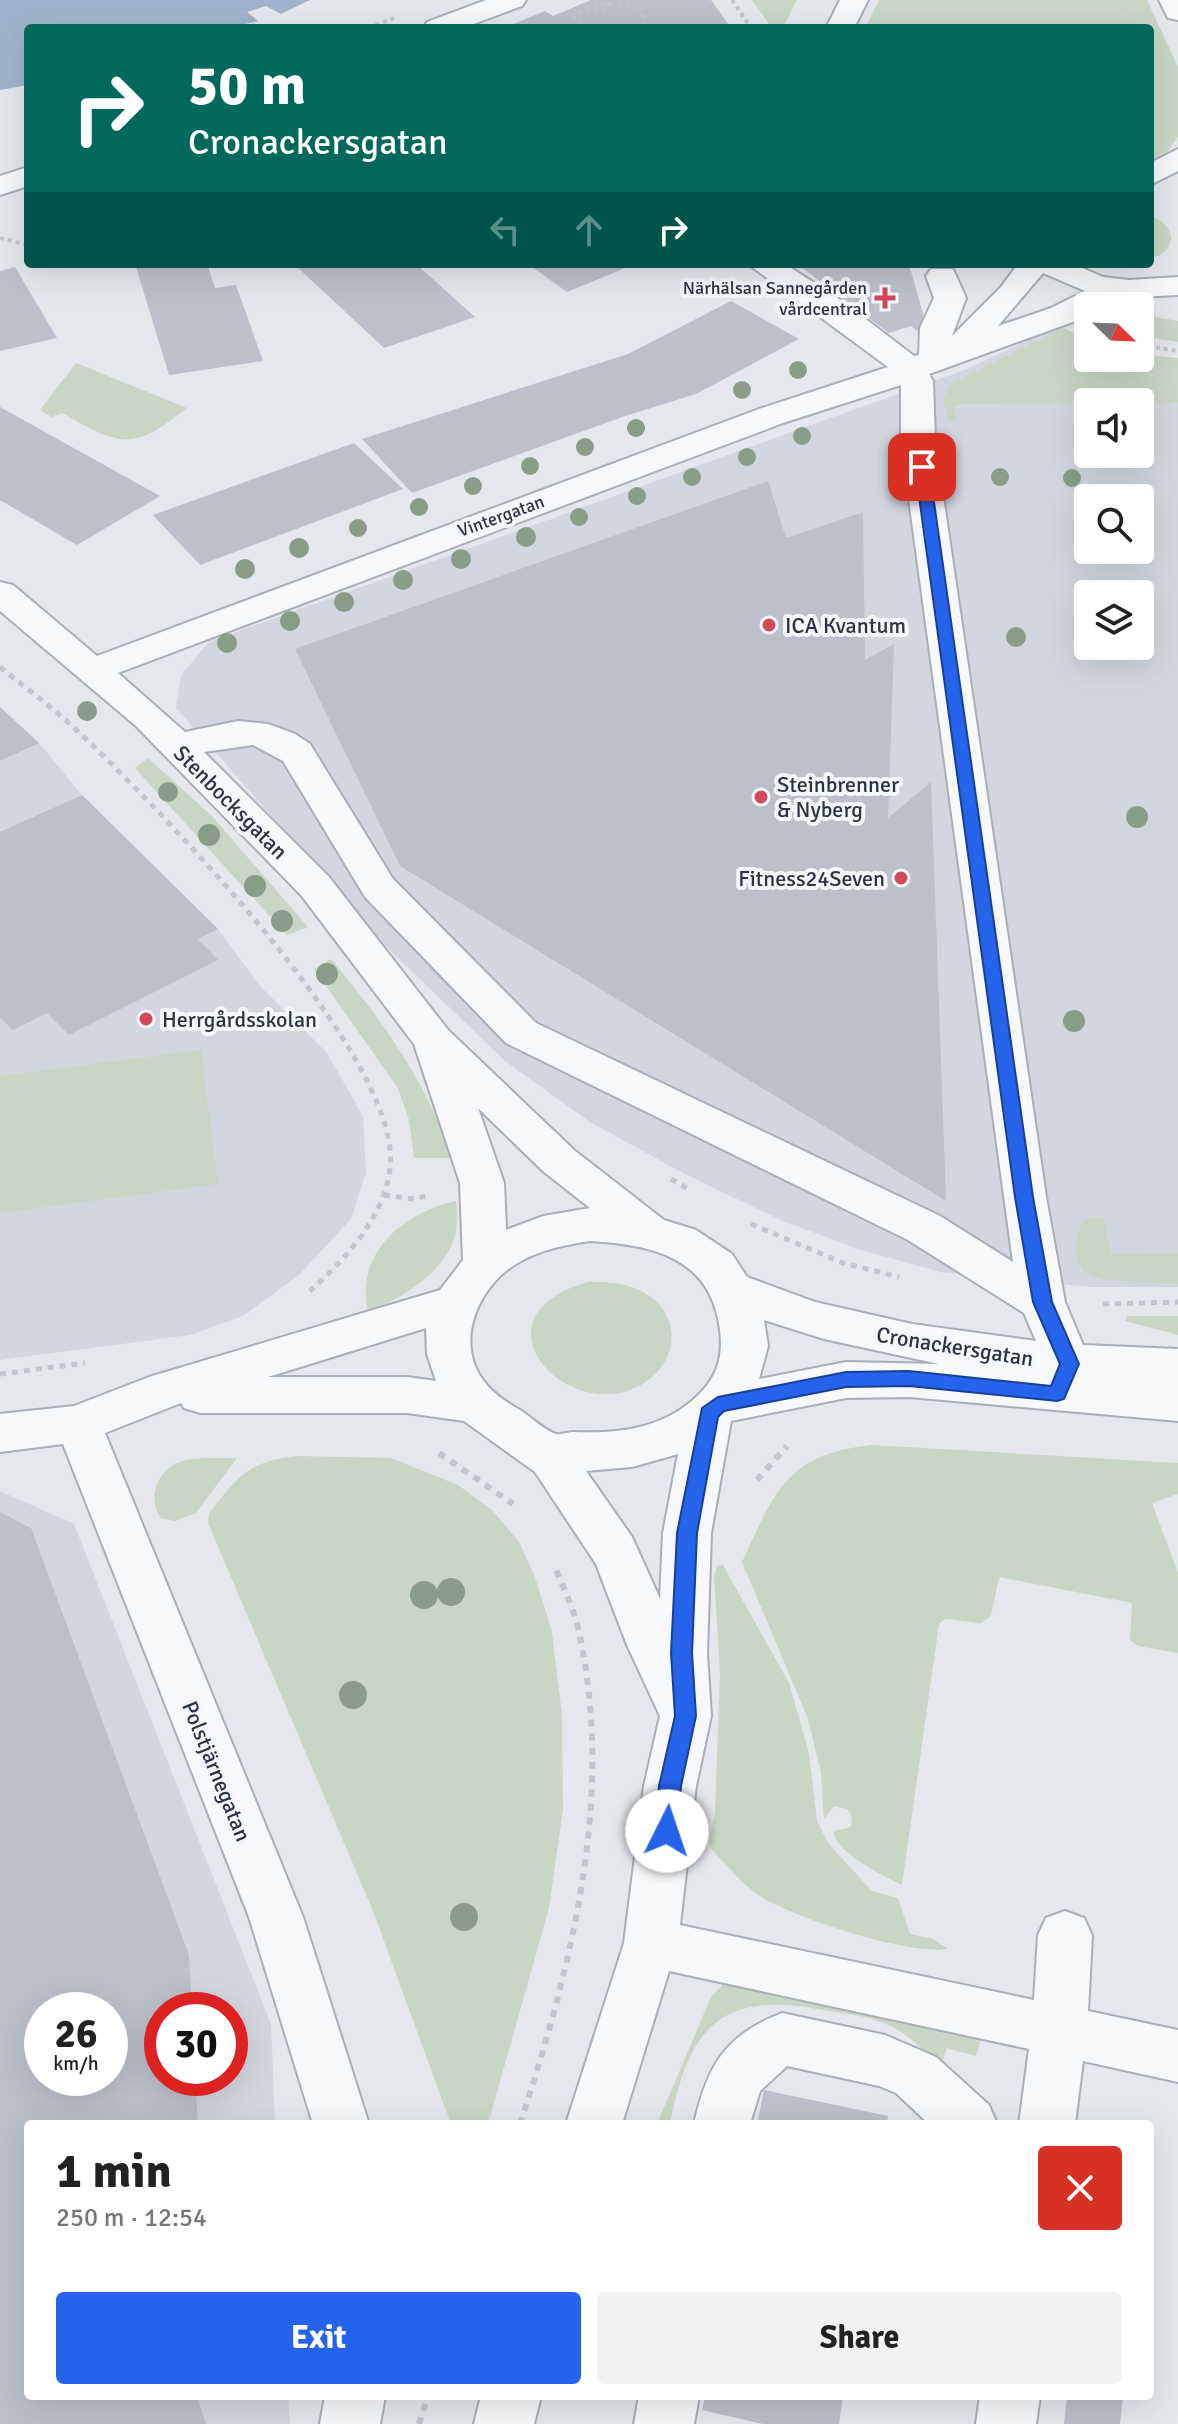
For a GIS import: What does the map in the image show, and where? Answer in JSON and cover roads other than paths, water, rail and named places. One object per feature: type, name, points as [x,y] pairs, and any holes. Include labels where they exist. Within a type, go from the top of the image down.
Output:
[{"type":"street","points":[[435,10],[512,0]]},
{"type":"street","points":[[842,24],[854,0]]},
{"type":"street","points":[[1173,0],[1178,12]]},
{"type":"street","points":[[1154,173],[1178,158]]},
{"type":"street","points":[[0,186],[24,177]]},
{"type":"street","points":[[1154,191],[1178,197]]},
{"type":"street","points":[[770,268],[834,310],[934,360]]},
{"type":"street","name":"Vintergatan","points":[[934,360],[1012,294],[1031,268]]},
{"type":"street","points":[[1059,268],[1078,278],[1178,305]]},
{"type":"street","points":[[942,276],[950,298],[936,328],[934,360],[917,381],[918,441],[1013,1123],[1042,1302],[1063,1379]]},
{"type":"street","points":[[1126,289],[1178,286]]},
{"type":"street","name":"Vintergatan","points":[[93,670],[771,416],[873,385],[1126,289]]},
{"type":"street","name":"Stenbocksgatan","points":[[0,593],[149,718],[315,886],[433,1040],[559,1161],[649,1230]]},
{"type":"street","points":[[176,748],[211,736],[254,731],[278,738],[297,753],[379,888],[521,1033],[924,1228],[1042,1302]]},
{"type":"street","name":"Stenbocksgatan","points":[[433,1040],[482,1183],[485,1263]]},
{"type":"street","points":[[549,1455],[563,1449],[616,1452],[641,1447],[689,1428],[714,1409],[740,1371],[746,1333],[737,1291],[701,1255],[649,1230],[605,1223],[558,1227],[517,1241],[485,1263],[456,1302],[448,1337],[450,1355],[464,1389],[497,1422],[549,1455],[619,1559],[653,1649],[686,1716]]},
{"type":"street","name":"Cronackersgatan","points":[[737,1291],[837,1325],[1178,1403]]},
{"type":"street","points":[[0,1433],[78,1424],[149,1395],[456,1302]]},
{"type":"street","name":"Cronackersgatan","points":[[714,1409],[846,1380],[1063,1379],[1178,1367]]},
{"type":"street","points":[[149,1395],[407,1395],[476,1404]]},
{"type":"street","points":[[595,2120],[651,1943],[670,1786],[686,1716],[682,1653],[687,1533],[714,1409]]},
{"type":"street","name":"Polstjärnegatan","points":[[78,1424],[276,1917],[340,2120]]},
{"type":"street","points":[[1048,2120],[1059,2029],[1065,1935]]},
{"type":"street","points":[[651,1943],[1178,2056]]},
{"type":"street","points":[[723,2120],[729,2087],[754,2054],[782,2039],[885,2061],[916,2075],[965,2120]]},
{"type":"street","points":[[350,2424],[354,2400]]},
{"type":"street","points":[[504,2424],[510,2400]]},
{"type":"street","points":[[664,2424],[668,2400]]},
{"type":"street","points":[[1006,2424],[1009,2400]]},
{"type":"water","points":[[0,0],[310,0],[281,14],[266,6],[247,12],[258,21],[243,24],[24,24],[24,86],[0,90]]},
{"type":"place","name":"Närhälsan Sannegården vårdcentral","points":[[885,298]]},
{"type":"place","name":"ICA Kvantum","points":[[769,625]]},
{"type":"place","name":"Steinbrenner & Nyberg","points":[[761,797]]},
{"type":"place","name":"Fitness24Seven","points":[[901,878]]},
{"type":"place","name":"Herrgårdsskolan","points":[[146,1019]]}]
